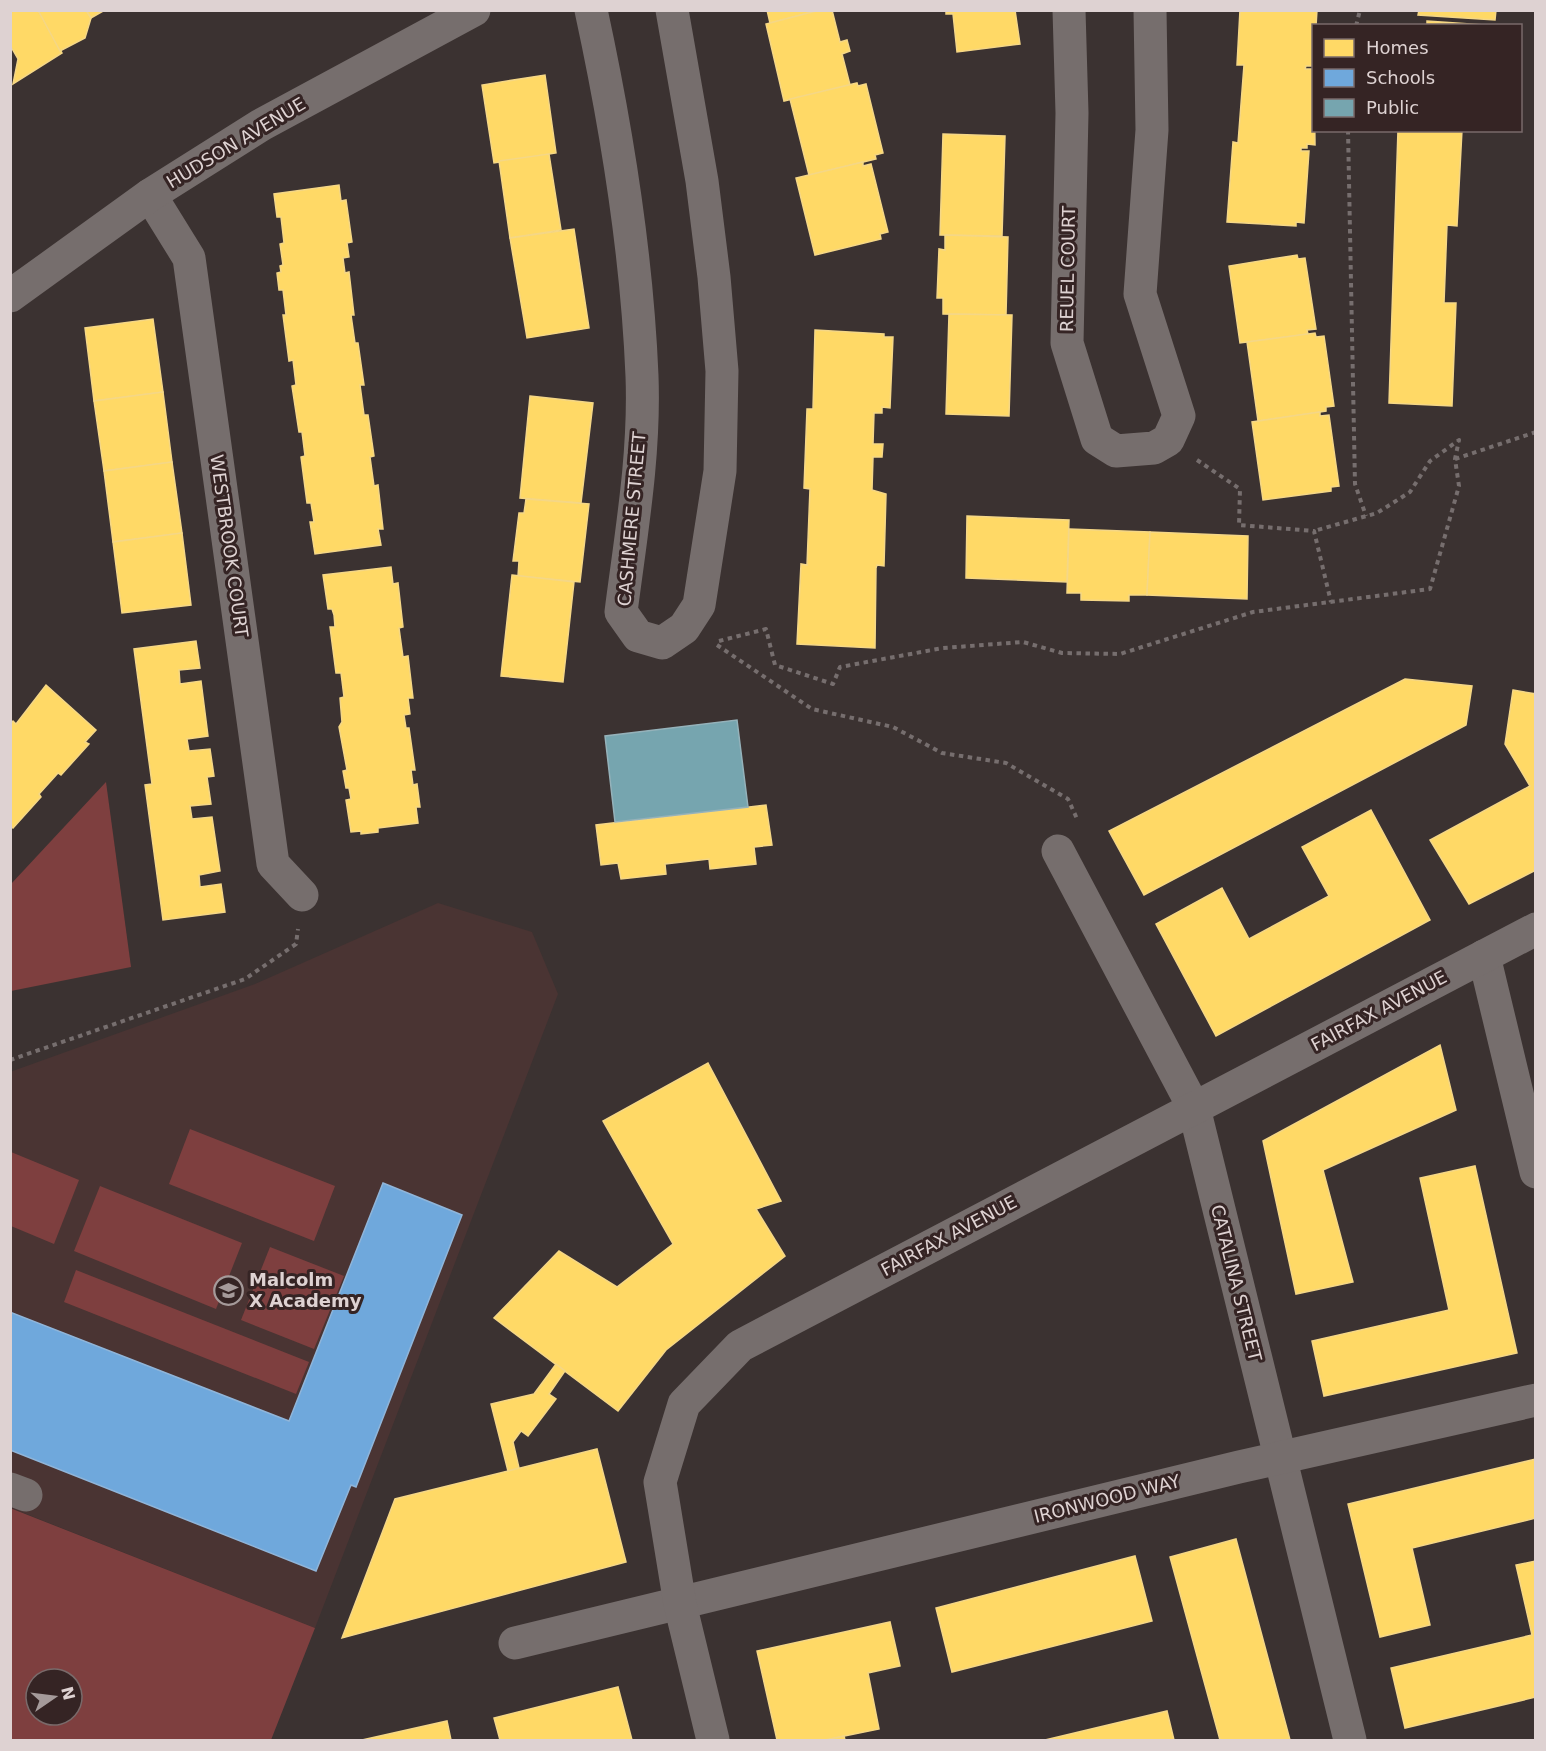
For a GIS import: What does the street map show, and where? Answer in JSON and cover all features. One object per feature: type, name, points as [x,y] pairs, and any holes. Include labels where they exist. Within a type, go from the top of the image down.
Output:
[{"type":"street","name":"HUDSON AVENUE","points":[[10,296],[150,195],[261,125],[474,10]]},
{"type":"street","name":"CASHMERE STREET","points":[[591,10],[606,81],[625,206],[635,282],[642,378],[639,470],[621,612],[638,636],[662,643],[684,628],[699,605],[720,471],[722,371],[714,277],[702,181],[672,10]]},
{"type":"street","name":"REUEL COURT","points":[[1069,10],[1072,113],[1067,343],[1097,439],[1116,451],[1154,448],[1168,440]]},
{"type":"street","points":[[1150,10],[1152,130],[1140,294],[1179,416],[1168,440]]},
{"type":"street","name":"WESTBROOK COURT","points":[[150,195],[189,258],[273,864],[302,895]]},
{"type":"street","name":"CATALINA STREET","points":[[1058,851],[1194,1108],[1350,1740]]},
{"type":"street","name":"FAIRFAX AVENUE","points":[[713,1740],[680,1604],[660,1482],[684,1404],[740,1346],[1536,929]]},
{"type":"street","points":[[1484,956],[1536,1172]]},
{"type":"street","name":"IRONWOOD WAY","points":[[515,1643],[1536,1400]]},
{"type":"path","points":[[1348,132],[1355,484],[1366,516]]},
{"type":"path","points":[[1455,459],[1536,432]]},
{"type":"path","points":[[1058,851],[1079,820],[1068,799],[1006,763],[942,753],[893,727],[812,709],[712,642],[766,629],[775,665],[833,684],[840,667],[943,648],[1023,642],[1062,653],[1120,654],[1253,612],[1430,589],[1459,486],[1455,459],[1459,440],[1430,461],[1410,492],[1377,513],[1314,531],[1239,525],[1240,489],[1168,440]]},
{"type":"path","points":[[1314,531],[1331,602]]},
{"type":"path","points":[[10,1060],[245,979],[296,944],[302,895]]},
{"type":"shaded area","points":[[106,782],[131,967],[11,991],[11,884]]},
{"type":"shaded area","name":"Malcolm X Academy","points":[[438,903],[532,932],[558,994],[315,1628],[11,1508],[10,1072],[255,984]]},
{"type":"shaded area","points":[[190,1129],[335,1186],[314,1241],[169,1184]]},
{"type":"shaded area","points":[[11,1152],[79,1180],[54,1244],[11,1226]]},
{"type":"shaded area","points":[[100,1186],[242,1243],[216,1309],[74,1251]]},
{"type":"shaded area","points":[[270,1247],[344,1276],[314,1349],[241,1320]]},
{"type":"shaded area","points":[[76,1270],[309,1362],[296,1394],[64,1302]]},
{"type":"shaded area","points":[[10,1508],[315,1628],[271,1740],[11,1740]]},
{"type":"building: Homes","points":[[10,10],[38,10],[62,53],[13,84],[18,59],[10,45]]},
{"type":"building: Homes","points":[[38,10],[86,10],[91,18],[85,38],[60,51]]},
{"type":"building: Homes","points":[[86,10],[105,10],[91,18]]},
{"type":"building: Homes","points":[[767,10],[820,10],[770,23]]},
{"type":"building: Homes","points":[[820,10],[832,10],[840,42],[847,40],[850,51],[842,54],[850,85],[784,101],[766,24]]},
{"type":"building: Homes","points":[[946,10],[1015,10],[1020,44],[957,52],[953,14],[946,14]]},
{"type":"building: Homes","points":[[1240,10],[1317,10],[1316,24],[1312,24],[1312,66],[1306,66],[1305,69],[1312,69],[1312,132],[1315,132],[1315,145],[1307,144],[1307,148],[1301,148],[1301,151],[1309,151],[1304,223],[1296,222],[1296,226],[1227,222],[1233,142],[1238,143],[1244,65],[1237,65]]},
{"type":"building: Homes","points":[[1419,10],[1496,10],[1495,20],[1418,15]]},
{"type":"building: Homes","points":[[1427,21],[1470,24],[1427,24]]},
{"type":"building: Homes","points":[[545,75],[556,153],[494,163],[482,85]]},
{"type":"building: Homes","points":[[857,83],[858,86],[866,84],[883,153],[875,155],[876,159],[809,175],[790,99]]},
{"type":"building: Homes","points":[[1398,132],[1462,132],[1457,226],[1447,225],[1444,303],[1456,303],[1452,406],[1389,403]]},
{"type":"building: Homes","points":[[943,134],[1005,136],[1002,236],[940,235]]},
{"type":"building: Homes","points":[[549,154],[561,230],[510,238],[499,161]]},
{"type":"building: Homes","points":[[863,162],[863,166],[871,164],[888,232],[880,234],[881,239],[815,255],[796,178]]},
{"type":"building: Homes","points":[[339,185],[341,201],[346,200],[352,242],[347,243],[349,257],[343,258],[345,273],[349,272],[354,315],[351,315],[364,385],[360,385],[364,415],[368,415],[374,456],[370,457],[374,486],[378,485],[383,529],[378,529],[381,545],[315,554],[310,522],[314,522],[311,503],[307,503],[301,457],[305,456],[302,432],[299,432],[292,386],[296,385],[293,360],[289,361],[283,315],[286,315],[283,290],[279,290],[277,273],[281,272],[280,266],[283,265],[280,244],[284,243],[281,217],[277,217],[274,194]]},
{"type":"building: Homes","points":[[574,229],[589,328],[527,338],[510,238]]},
{"type":"building: Homes","points":[[945,235],[1008,237],[1006,315],[943,314],[943,298],[937,298],[939,249],[945,250]]},
{"type":"building: Homes","points":[[1297,255],[1298,259],[1305,258],[1316,329],[1307,330],[1308,334],[1240,343],[1229,266]]},
{"type":"building: Homes","points":[[949,314],[1012,315],[1009,416],[946,414]]},
{"type":"building: Homes","points":[[153,319],[163,392],[94,401],[85,328]]},
{"type":"building: Homes","points":[[815,330],[884,334],[884,337],[893,337],[890,408],[882,407],[882,413],[874,413],[873,444],[883,444],[882,457],[873,457],[872,490],[886,494],[884,566],[877,565],[876,568],[875,648],[797,644],[801,564],[807,565],[810,489],[804,488],[807,409],[813,409]]},
{"type":"building: Homes","points":[[1315,333],[1316,337],[1324,336],[1334,406],[1326,407],[1326,411],[1258,421],[1247,342]]},
{"type":"building: Homes","points":[[163,392],[172,462],[104,471],[94,401]]},
{"type":"building: Homes","points":[[530,396],[593,403],[581,503],[520,498]]},
{"type":"building: Homes","points":[[1320,412],[1320,416],[1329,415],[1339,486],[1331,487],[1331,491],[1263,500],[1252,422]]},
{"type":"building: Homes","points":[[172,462],[182,533],[113,542],[104,471]]},
{"type":"building: Homes","points":[[526,499],[589,504],[580,582],[518,576],[519,561],[513,561],[519,513],[524,513]]},
{"type":"building: Homes","points":[[967,516],[1069,520],[1067,582],[966,578]]},
{"type":"building: Homes","points":[[1069,529],[1150,532],[1147,595],[1129,595],[1129,601],[1081,600],[1081,593],[1067,593]]},
{"type":"building: Homes","points":[[1150,532],[1248,536],[1247,599],[1147,595]]},
{"type":"building: Homes","points":[[182,533],[191,605],[122,613],[113,542]]},
{"type":"building: Homes","points":[[391,567],[393,584],[398,583],[403,627],[399,628],[403,657],[408,656],[413,698],[408,698],[410,714],[404,715],[406,728],[409,728],[415,770],[411,770],[413,785],[417,784],[420,807],[416,807],[418,823],[378,828],[378,832],[361,834],[361,831],[351,832],[346,800],[351,799],[343,771],[347,770],[339,727],[342,722],[340,698],[344,697],[341,673],[336,673],[330,627],[335,627],[334,615],[332,609],[328,609],[323,575]]},
{"type":"building: Homes","points":[[512,575],[574,582],[563,682],[501,676]]},
{"type":"building: Homes","points":[[196,641],[200,668],[179,670],[180,684],[201,681],[208,736],[187,739],[189,751],[210,749],[214,776],[207,777],[211,804],[190,806],[192,819],[212,817],[220,871],[199,875],[200,887],[221,884],[225,912],[163,920],[145,785],[152,784],[134,649]]},
{"type":"building: Homes","points":[[1405,679],[1472,686],[1466,725],[1144,895],[1109,831]]},
{"type":"building: Homes","points":[[46,685],[96,730],[85,742],[89,744],[61,775],[58,773],[39,794],[41,797],[13,828],[10,826],[10,724],[13,721],[16,724]]},
{"type":"building: Homes","points":[[1513,690],[1536,694],[1536,870],[1469,904],[1430,840],[1530,786],[1505,744]]},
{"type":"building: Homes","points":[[766,805],[772,845],[754,847],[756,864],[710,869],[709,859],[665,864],[666,874],[621,879],[618,863],[601,865],[596,825]]},
{"type":"building: Homes","points":[[1371,810],[1430,920],[1216,1036],[1156,924],[1222,888],[1249,939],[1329,896],[1302,847]]},
{"type":"building: Homes","points":[[1440,1045],[1456,1110],[1323,1170],[1353,1282],[1296,1294],[1263,1141]]},
{"type":"building: Homes","points":[[708,1063],[781,1201],[756,1209],[785,1256],[666,1350],[618,1411],[494,1318],[559,1251],[617,1287],[673,1244],[603,1121]]},
{"type":"building: Homes","points":[[1475,1166],[1517,1353],[1324,1396],[1312,1341],[1449,1310],[1420,1178]]},
{"type":"building: Homes","points":[[556,1364],[565,1371],[549,1394],[556,1399],[528,1436],[521,1431],[513,1442],[519,1468],[508,1471],[491,1404],[534,1394]]},
{"type":"building: Homes","points":[[597,1449],[626,1562],[342,1638],[395,1499]]},
{"type":"building: Homes","points":[[1536,1459],[1536,1518],[1412,1548],[1430,1625],[1380,1637],[1348,1504]]},
{"type":"building: Homes","points":[[1236,1539],[1290,1740],[1220,1740],[1170,1557]]},
{"type":"building: Homes","points":[[1135,1556],[1152,1621],[952,1672],[936,1608]]},
{"type":"building: Homes","points":[[1536,1561],[1536,1697],[1405,1728],[1391,1668],[1532,1635],[1516,1565]]},
{"type":"building: Homes","points":[[890,1622],[900,1666],[868,1673],[879,1729],[825,1740],[777,1740],[757,1651]]},
{"type":"building: Homes","points":[[618,1687],[632,1740],[500,1740],[494,1718]]},
{"type":"building: Homes","points":[[1167,1711],[1174,1740],[1045,1740]]},
{"type":"building: Homes","points":[[447,1721],[451,1740],[362,1740]]},
{"type":"building: Homes","points":[[844,1736],[845,1740],[830,1740],[830,1739]]},
{"type":"building: Schools","points":[[383,1183],[462,1215],[356,1487],[351,1485],[316,1571],[10,1450],[10,1312],[289,1421]]},
{"type":"building: Public","points":[[737,720],[748,807],[615,822],[605,736]]},
{"type":"place","name":"Malcolm X Academy","points":[[228,1290]]}]
